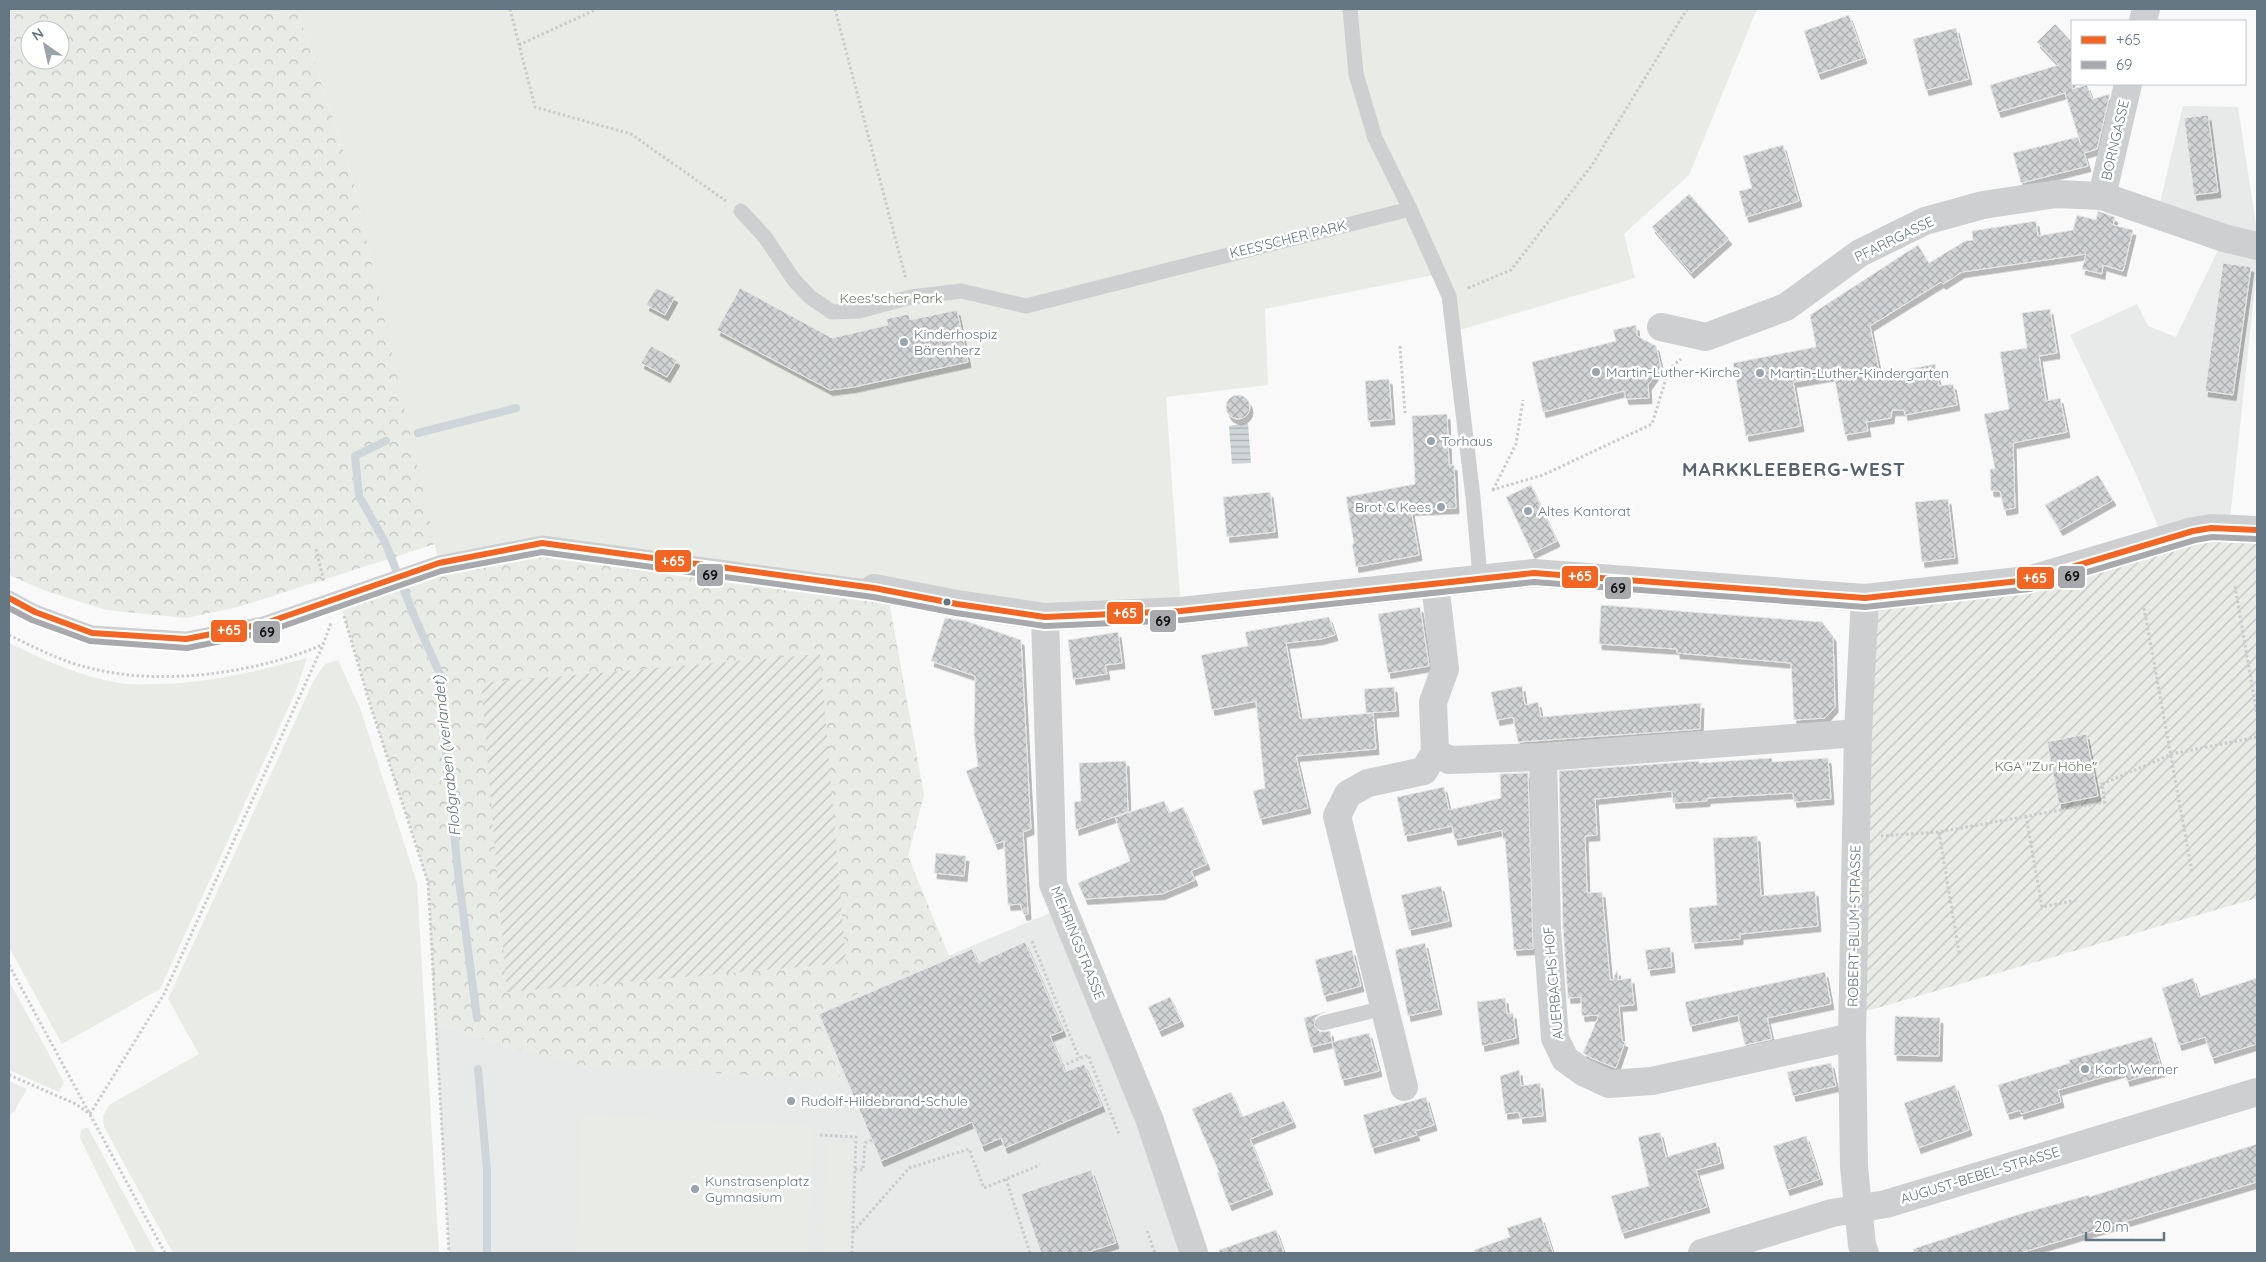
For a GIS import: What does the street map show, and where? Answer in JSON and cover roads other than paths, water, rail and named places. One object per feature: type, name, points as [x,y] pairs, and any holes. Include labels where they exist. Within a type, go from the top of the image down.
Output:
[{"type":"street","name":"BORNGASSE","points":[[2102,196],[2128,85]]},
{"type":"street","name":"PFARRGASSE","points":[[1661,327],[1706,337],[1786,307],[1860,253],[1925,222],[1983,205],[2056,194],[2102,196],[2224,238],[2257,246]]},
{"type":"street","points":[[874,588],[963,605],[1045,617],[1181,611],[1435,584],[1480,577],[1534,573],[1865,598],[2028,580],[2193,531],[2211,528],[2257,530]]},
{"type":"street","points":[[1404,1088],[1337,816],[1348,794],[1368,783],[1424,771],[1435,752],[1433,702],[1445,669],[1435,584]]},
{"type":"street","name":"ROBERT-BLUM-STRASSE","points":[[1865,598],[1858,733],[1852,1037],[1854,1167],[1865,1253]]},
{"type":"street","name":"MEHRINGSTRASSE","points":[[1045,617],[1053,884],[1150,1122],[1194,1253]]},
{"type":"street","points":[[1435,752],[1450,760],[1543,757],[1858,733]]},
{"type":"street","name":"AUERBACHS HOF","points":[[1543,757],[1547,929],[1555,1038],[1565,1059],[1583,1072],[1609,1084],[1652,1081],[1852,1037]]},
{"type":"street","name":"AUGUST-BEBEL-STRASSE","points":[[1702,1253],[1832,1213],[1886,1204],[2257,1092]]},
{"type":"lane","points":[[1350,9],[1356,74],[1372,129],[1449,296],[1473,497],[1480,577]]},
{"type":"lane","name":"KEES'SCHER PARK","points":[[741,211],[765,237],[794,280],[810,298],[832,312],[859,312],[911,297],[961,291],[1026,306],[1410,209]]},
{"type":"lane","points":[[9,598],[35,612],[92,633],[186,639],[263,624],[439,563],[542,543],[874,588]]},
{"type":"lane","points":[[1323,1023],[1384,1008]]},
{"type":"waterway","points":[[418,433],[516,408]]},
{"type":"waterway","name":"Floßgraben (verlandet)","points":[[386,441],[355,456],[359,496],[385,542],[442,679],[447,766],[459,881],[477,1018]]},
{"type":"waterway","name":"Floßgraben (verlandet)","points":[[478,1069],[487,1170],[487,1253]]},
{"type":"place","name":"Kinderhospiz Bärenherz","points":[[904,342]]},
{"type":"place","name":"Martin-Luther-Kirche","points":[[1596,372]]},
{"type":"place","name":"Martin-Luther-Kindergarten","points":[[1760,373]]},
{"type":"place","name":"Torhaus","points":[[1431,441]]},
{"type":"place","name":"Brot & Kees","points":[[1441,507]]},
{"type":"place","name":"Altes Kantorat","points":[[1528,511]]},
{"type":"place","name":"Korb Werner","points":[[2085,1069]]},
{"type":"place","name":"Rudolf-Hildebrand-Schule","points":[[791,1101]]},
{"type":"place","name":"Kunstrasenplatz Gymnasium","points":[[695,1189]]},
{"type":"district","name":"MARKKLEEBERG-WEST","points":[[1794,469]]},
{"type":"park label","name":"Kees'scher Park","points":[[891,298]]},
{"type":"park label","name":"KGA \"Zur Höhe\"","points":[[2046,766]]}]
